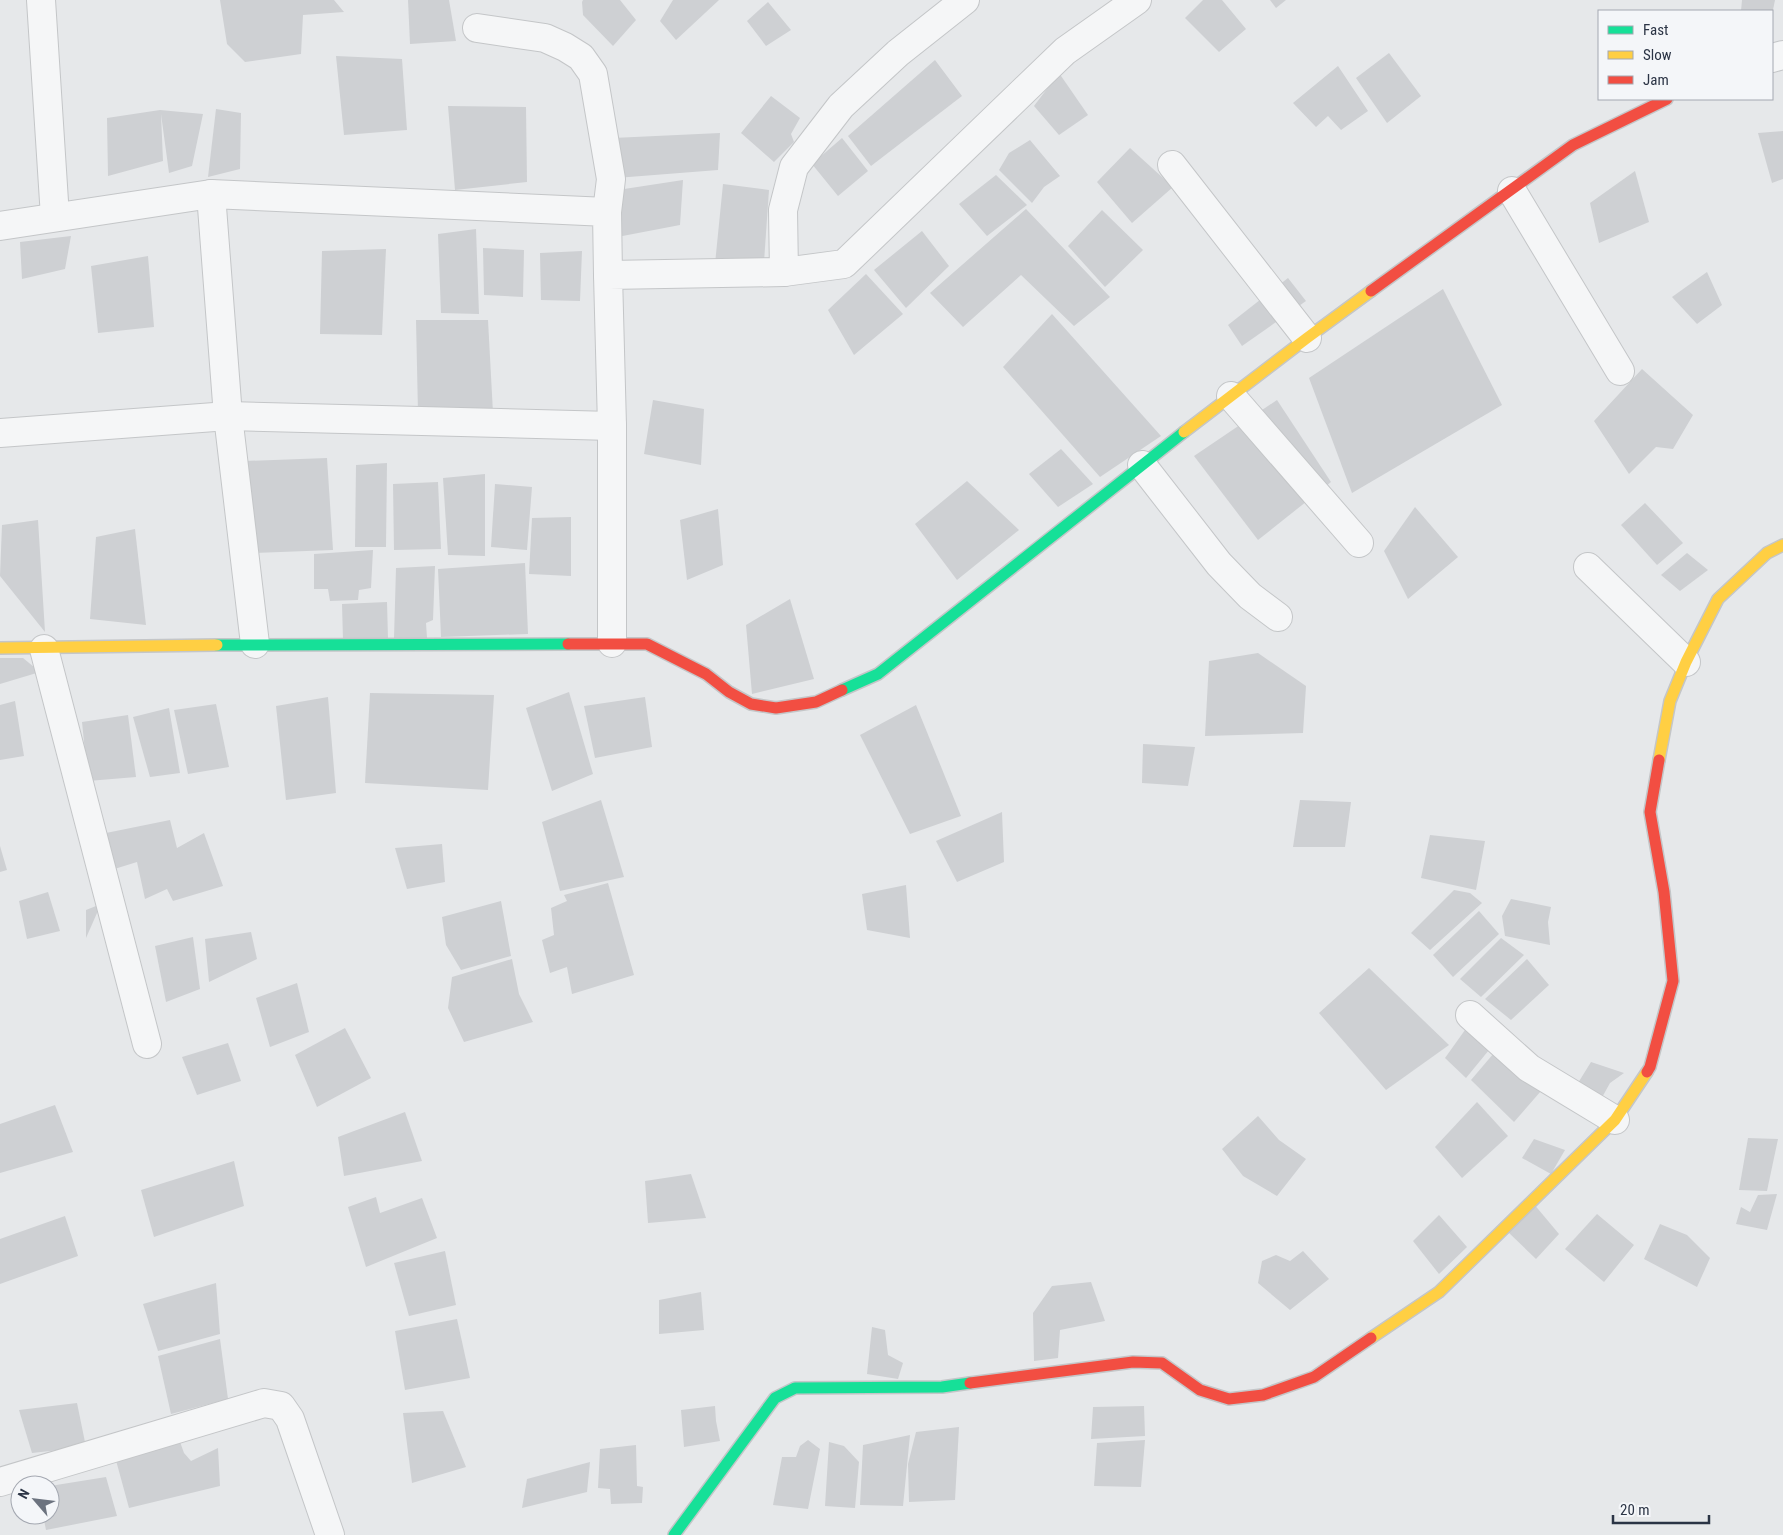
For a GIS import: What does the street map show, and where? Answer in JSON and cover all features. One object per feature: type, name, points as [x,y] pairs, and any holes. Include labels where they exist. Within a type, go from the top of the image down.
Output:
[{"type":"street","points":[[41,0],[55,217]]},
{"type":"street","points":[[784,272],[783,210],[794,167],[841,106],[898,53],[966,0]]},
{"type":"street","points":[[608,275],[784,272],[844,264],[1065,51],[1138,0]]},
{"type":"street","points":[[476,28],[545,38],[581,57],[593,74],[611,179],[607,212],[612,426],[612,643]]},
{"type":"street","points":[[0,648],[255,644],[647,644],[706,674],[729,692],[751,704],[776,708],[816,702],[878,674],[1306,338],[1512,191],[1573,145],[1665,100]]},
{"type":"street","points":[[1172,166],[1306,338]]},
{"type":"street","points":[[1512,191],[1620,371]]},
{"type":"street","points":[[211,194],[228,416],[255,644]]},
{"type":"street","points":[[0,226],[211,194],[607,212]]},
{"type":"street","points":[[1231,396],[1359,543]]},
{"type":"street","points":[[0,433],[228,416],[612,426]]},
{"type":"street","points":[[1142,465],[1219,564],[1250,596],[1278,617]]},
{"type":"street","points":[[674,1535],[775,1398],[795,1388],[942,1386],[1142,1362],[1162,1363],[1200,1390],[1229,1399],[1263,1395],[1314,1377],[1439,1292],[1615,1120],[1650,1067],[1673,981],[1664,892],[1650,812],[1670,701],[1686,662],[1718,599],[1767,553],[1783,545]]},
{"type":"street","points":[[1588,566],[1686,662]]},
{"type":"street","points":[[44,648],[147,1044]]},
{"type":"street","points":[[1470,1015],[1529,1068],[1615,1120]]},
{"type":"street","points":[[0,1482],[264,1403],[281,1406],[290,1419],[330,1535]]},
{"type":"building","points":[[220,0],[334,0],[344,12],[303,15],[301,54],[245,62],[227,44]]},
{"type":"building","points":[[408,0],[449,0],[456,41],[410,44]]},
{"type":"building","points":[[583,0],[620,0],[636,20],[613,46],[583,15]]},
{"type":"building","points":[[673,0],[719,0],[676,40],[660,21]]},
{"type":"building","points":[[1203,0],[1222,0],[1246,29],[1219,52],[1185,18]]},
{"type":"building","points":[[1270,0],[1286,0],[1276,8]]},
{"type":"building","points":[[1742,0],[1775,0],[1773,10],[1741,10]]},
{"type":"building","points":[[768,2],[791,30],[766,46],[747,21]]},
{"type":"building","points":[[1389,53],[1421,96],[1387,123],[1356,78]]},
{"type":"building","points":[[336,56],[402,59],[407,130],[344,135]]},
{"type":"building","points":[[935,60],[962,96],[871,166],[848,136]]},
{"type":"building","points":[[1338,66],[1368,111],[1341,130],[1328,116],[1316,127],[1293,103]]},
{"type":"building","points":[[1059,73],[1088,115],[1059,135],[1034,106]]},
{"type":"building","points":[[771,96],[800,118],[791,134],[794,142],[774,162],[741,133]]},
{"type":"building","points":[[448,106],[526,107],[527,182],[455,190]]},
{"type":"building","points":[[216,109],[241,113],[240,169],[208,177]]},
{"type":"building","points":[[160,110],[203,114],[192,166],[169,173],[161,114],[163,161],[108,176],[107,118]]},
{"type":"building","points":[[1783,131],[1783,179],[1772,183],[1758,133]]},
{"type":"building","points":[[720,133],[718,170],[616,178],[613,138]]},
{"type":"building","points":[[842,138],[868,171],[838,196],[812,164]]},
{"type":"building","points":[[1030,140],[1060,176],[1044,187],[1032,203],[999,170],[1009,153]]},
{"type":"building","points":[[1130,148],[1173,187],[1132,223],[1097,182]]},
{"type":"building","points":[[1635,171],[1649,222],[1599,243],[1590,203]]},
{"type":"building","points":[[996,175],[1027,205],[987,236],[959,204]]},
{"type":"building","points":[[683,180],[680,225],[612,238],[611,191]]},
{"type":"building","points":[[723,184],[769,190],[764,262],[715,264]]},
{"type":"building","points":[[1026,209],[1110,297],[1074,326],[1021,275],[963,327],[930,293]]},
{"type":"building","points":[[1102,210],[1143,250],[1105,287],[1068,246]]},
{"type":"building","points":[[476,229],[479,314],[441,313],[438,234]]},
{"type":"building","points":[[922,231],[949,266],[906,308],[874,270]]},
{"type":"building","points":[[71,236],[65,269],[22,279],[20,242]]},
{"type":"building","points":[[483,248],[524,250],[523,297],[484,295]]},
{"type":"building","points":[[386,249],[382,335],[320,334],[322,251]]},
{"type":"building","points":[[582,251],[580,301],[541,300],[540,253]]},
{"type":"building","points":[[148,256],[154,327],[98,333],[91,266]]},
{"type":"building","points":[[1707,272],[1722,305],[1697,324],[1672,297]]},
{"type":"building","points":[[866,274],[903,314],[854,355],[828,310]]},
{"type":"building","points":[[1288,278],[1306,301],[1242,346],[1228,325]]},
{"type":"building","points":[[1443,289],[1502,405],[1352,493],[1309,378]]},
{"type":"building","points":[[1052,314],[1161,436],[1100,477],[1003,367]]},
{"type":"building","points":[[416,320],[488,320],[493,413],[418,413]]},
{"type":"building","points":[[1642,369],[1693,415],[1673,449],[1656,447],[1629,474],[1594,421]]},
{"type":"building","points":[[653,400],[704,409],[701,465],[644,454]]},
{"type":"building","points":[[1277,400],[1331,482],[1258,540],[1194,456]]},
{"type":"building","points":[[1061,449],[1093,484],[1058,507],[1029,474]]},
{"type":"building","points":[[327,458],[333,550],[251,553],[245,461]]},
{"type":"building","points":[[387,463],[386,547],[355,547],[356,465]]},
{"type":"building","points":[[485,474],[485,556],[448,555],[443,478]]},
{"type":"building","points":[[967,481],[1019,530],[957,580],[915,524]]},
{"type":"building","points":[[438,482],[441,549],[394,550],[393,484]]},
{"type":"building","points":[[495,484],[532,487],[527,550],[491,547]]},
{"type":"building","points":[[1645,503],[1683,543],[1657,565],[1621,525]]},
{"type":"building","points":[[1415,507],[1458,557],[1408,599],[1384,551]]},
{"type":"building","points":[[718,509],[723,565],[687,580],[680,520]]},
{"type":"building","points":[[571,517],[571,576],[529,574],[532,518]]},
{"type":"building","points":[[38,520],[45,632],[0,576],[2,525]]},
{"type":"building","points":[[135,529],[146,625],[90,619],[96,537]]},
{"type":"building","points":[[373,550],[371,588],[359,590],[358,600],[330,601],[328,589],[314,589],[314,554]]},
{"type":"building","points":[[1687,553],[1708,570],[1680,591],[1661,575]]},
{"type":"building","points":[[525,563],[528,634],[441,637],[438,569]]},
{"type":"building","points":[[435,566],[433,620],[426,623],[427,638],[394,638],[396,568]]},
{"type":"building","points":[[790,599],[814,679],[752,694],[746,625]]},
{"type":"building","points":[[387,602],[388,639],[343,640],[342,604]]},
{"type":"building","points":[[1258,653],[1306,686],[1303,733],[1205,736],[1209,661]]},
{"type":"building","points":[[0,658],[23,658],[40,672],[0,684]]},
{"type":"building","points":[[569,692],[593,774],[552,791],[526,708]]},
{"type":"building","points":[[370,693],[494,695],[488,790],[365,783]]},
{"type":"building","points":[[328,697],[336,793],[286,800],[276,706]]},
{"type":"building","points":[[645,697],[652,747],[595,758],[584,706]]},
{"type":"building","points":[[15,701],[24,756],[0,760],[0,705]]},
{"type":"building","points":[[216,704],[229,767],[188,774],[174,710]]},
{"type":"building","points":[[916,705],[961,816],[910,834],[860,735]]},
{"type":"building","points":[[169,708],[180,773],[150,777],[133,717]]},
{"type":"building","points":[[128,715],[136,777],[88,781],[82,722]]},
{"type":"building","points":[[1143,744],[1195,747],[1188,786],[1142,783]]},
{"type":"building","points":[[601,800],[624,877],[560,891],[542,822]]},
{"type":"building","points":[[1300,800],[1351,802],[1345,847],[1293,847]]},
{"type":"building","points":[[1002,812],[1004,862],[957,882],[936,841]]},
{"type":"building","points":[[170,820],[177,848],[204,833],[223,886],[173,901],[167,889],[145,899],[137,862],[108,871],[106,833]]},
{"type":"building","points":[[1430,835],[1485,841],[1476,890],[1421,878]]},
{"type":"building","points":[[442,844],[445,882],[407,889],[395,848]]},
{"type":"building","points":[[0,846],[7,870],[0,872]]},
{"type":"building","points":[[608,883],[634,975],[572,994],[567,967],[550,973],[542,940],[554,935],[551,908],[567,901],[564,895]]},
{"type":"building","points":[[906,885],[910,938],[867,930],[862,894]]},
{"type":"building","points":[[1454,890],[1470,893],[1482,903],[1430,950],[1411,933]]},
{"type":"building","points":[[48,892],[60,931],[27,939],[19,901]]},
{"type":"building","points":[[1511,899],[1551,907],[1548,922],[1550,945],[1505,936],[1502,916]]},
{"type":"building","points":[[501,901],[511,956],[461,970],[446,945],[442,917]]},
{"type":"building","points":[[101,904],[86,938],[86,910]]},
{"type":"building","points":[[1479,911],[1499,934],[1453,977],[1433,955]]},
{"type":"building","points":[[251,932],[257,959],[209,982],[205,939]]},
{"type":"building","points":[[193,937],[200,989],[166,1002],[155,946]]},
{"type":"building","points":[[1501,938],[1524,955],[1481,997],[1460,979]]},
{"type":"building","points":[[512,959],[519,994],[533,1022],[464,1042],[448,1008],[452,977]]},
{"type":"building","points":[[1527,959],[1549,985],[1511,1020],[1485,999]]},
{"type":"building","points":[[1369,968],[1449,1045],[1386,1090],[1319,1013]]},
{"type":"building","points":[[297,983],[309,1032],[270,1047],[256,998]]},
{"type":"building","points":[[345,1028],[371,1078],[317,1107],[295,1055]]},
{"type":"building","points":[[1465,1030],[1489,1050],[1466,1078],[1445,1058]]},
{"type":"building","points":[[228,1043],[241,1081],[197,1095],[182,1057]]},
{"type":"building","points":[[1494,1053],[1541,1091],[1514,1122],[1471,1080]]},
{"type":"building","points":[[1591,1062],[1624,1073],[1610,1083],[1600,1101],[1578,1083]]},
{"type":"building","points":[[1477,1102],[1508,1136],[1462,1178],[1435,1147]]},
{"type":"building","points":[[55,1105],[73,1152],[0,1173],[0,1124]]},
{"type":"building","points":[[405,1112],[422,1161],[344,1176],[338,1137]]},
{"type":"building","points":[[1258,1116],[1279,1140],[1306,1159],[1277,1196],[1243,1176],[1222,1149]]},
{"type":"building","points":[[1748,1138],[1778,1139],[1767,1191],[1739,1190]]},
{"type":"building","points":[[1534,1139],[1565,1150],[1551,1174],[1522,1158]]},
{"type":"building","points":[[234,1161],[244,1206],[154,1237],[141,1190]]},
{"type":"building","points":[[691,1174],[706,1218],[648,1223],[645,1181]]},
{"type":"building","points":[[1777,1194],[1767,1230],[1736,1224],[1741,1207],[1750,1212],[1758,1195]]},
{"type":"building","points":[[376,1197],[380,1213],[422,1198],[437,1238],[366,1267],[348,1207]]},
{"type":"building","points":[[1533,1203],[1559,1234],[1536,1259],[1508,1232]]},
{"type":"building","points":[[1597,1214],[1634,1245],[1604,1282],[1565,1249]]},
{"type":"building","points":[[1439,1215],[1467,1247],[1439,1274],[1413,1241]]},
{"type":"building","points":[[65,1216],[78,1256],[0,1284],[0,1239]]},
{"type":"building","points":[[1660,1224],[1687,1235],[1710,1258],[1697,1287],[1644,1259]]},
{"type":"building","points":[[445,1251],[456,1305],[409,1316],[394,1263]]},
{"type":"building","points":[[1303,1251],[1329,1279],[1290,1310],[1258,1283],[1262,1261],[1276,1255],[1290,1261]]},
{"type":"building","points":[[1091,1282],[1105,1321],[1060,1330],[1058,1358],[1034,1361],[1033,1313],[1052,1286]]},
{"type":"building","points":[[216,1283],[220,1334],[158,1351],[143,1304]]},
{"type":"building","points":[[701,1292],[704,1330],[659,1334],[659,1300]]},
{"type":"building","points":[[457,1319],[470,1378],[405,1390],[395,1331]]},
{"type":"building","points":[[872,1327],[885,1330],[888,1355],[903,1363],[898,1379],[867,1374]]},
{"type":"building","points":[[220,1339],[228,1399],[171,1414],[158,1356]]},
{"type":"building","points":[[77,1403],[86,1447],[32,1453],[19,1410]]},
{"type":"building","points":[[715,1406],[720,1441],[684,1447],[681,1410]]},
{"type":"building","points":[[1144,1406],[1145,1436],[1091,1439],[1093,1407]]},
{"type":"building","points":[[443,1411],[466,1467],[412,1483],[403,1413]]},
{"type":"building","points":[[959,1427],[955,1500],[909,1502],[908,1464],[916,1432]]},
{"type":"building","points":[[910,1435],[903,1506],[860,1505],[863,1445]]},
{"type":"building","points":[[179,1439],[184,1453],[191,1461],[218,1448],[220,1486],[129,1508],[114,1453]]},
{"type":"building","points":[[808,1440],[820,1449],[808,1509],[773,1505],[782,1457],[796,1457],[800,1446]]},
{"type":"building","points":[[1145,1440],[1141,1487],[1094,1486],[1097,1443]]},
{"type":"building","points":[[829,1442],[844,1446],[859,1462],[855,1508],[825,1506]]},
{"type":"building","points":[[636,1445],[637,1486],[643,1487],[642,1503],[611,1504],[610,1489],[598,1488],[600,1449]]},
{"type":"building","points":[[590,1462],[587,1492],[522,1508],[527,1479]]},
{"type":"building","points":[[106,1477],[117,1516],[46,1530],[45,1525],[60,1525],[60,1484]]},
{"type":"traffic: fast","points":[[842,690],[878,674],[1184,432]]},
{"type":"traffic: fast","points":[[217,645],[568,644]]},
{"type":"traffic: fast","points":[[674,1535],[775,1398],[795,1388],[942,1387],[970,1383]]},
{"type":"traffic: slow","points":[[1184,432],[1371,291]]},
{"type":"traffic: slow","points":[[1659,760],[1670,701],[1686,662],[1718,599],[1767,553],[1783,545]]},
{"type":"traffic: slow","points":[[0,648],[217,645]]},
{"type":"traffic: slow","points":[[1371,1338],[1439,1292],[1615,1120],[1647,1072]]},
{"type":"traffic: jam","points":[[1371,291],[1573,145],[1665,100]]},
{"type":"traffic: jam","points":[[568,644],[647,644],[706,674],[729,692],[751,704],[776,708],[816,702],[842,690]]},
{"type":"traffic: jam","points":[[1647,1072],[1650,1067],[1673,981],[1664,892],[1650,812],[1659,760]]},
{"type":"traffic: jam","points":[[970,1383],[1133,1362],[1162,1363],[1200,1390],[1229,1399],[1263,1395],[1314,1377],[1371,1338]]}]
